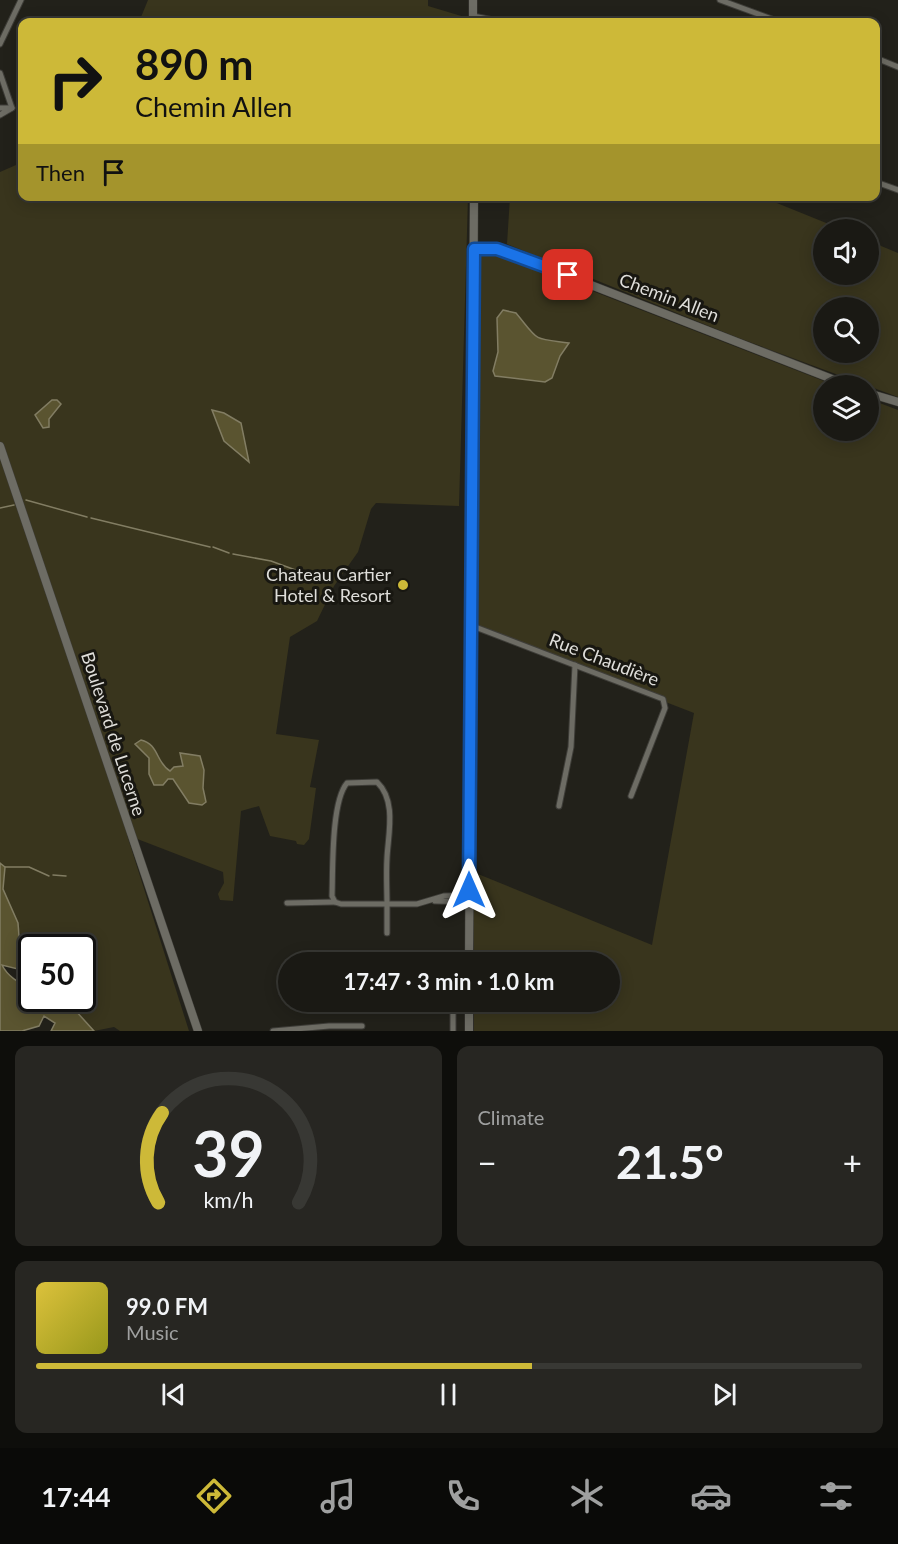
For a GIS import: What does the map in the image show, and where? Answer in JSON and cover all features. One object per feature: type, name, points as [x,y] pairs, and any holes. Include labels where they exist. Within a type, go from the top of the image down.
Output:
[{"type":"main road","points":[[473,0],[473,18]]},
{"type":"main road","points":[[469,952],[474,201]]},
{"type":"main road","name":"Chemin Allen","points":[[474,249],[497,249],[509,253],[822,375]]},
{"type":"main road","points":[[879,396],[898,402]]},
{"type":"main road","name":"Boulevard de Lucerne","points":[[0,446],[198,1031]]},
{"type":"main road","points":[[468,1031],[469,1012]]},
{"type":"street","points":[[0,44],[21,0]]},
{"type":"street","points":[[720,0],[769,18]]},
{"type":"street","points":[[880,60],[898,67]]},
{"type":"street","points":[[0,73],[12,108]]},
{"type":"street","points":[[0,108],[12,108]]},
{"type":"street","points":[[0,115],[12,108]]},
{"type":"street","points":[[880,183],[898,190]]},
{"type":"street","name":"Rue Chaudière","points":[[470,625],[663,699],[666,704],[631,796]]},
{"type":"street","points":[[559,806],[571,747],[575,665]]},
{"type":"street","points":[[335,902],[332,896],[333,844],[344,788],[351,782],[380,784],[390,813],[387,933]]},
{"type":"street","points":[[287,903],[335,902],[387,905],[434,900],[444,896],[469,899]]},
{"type":"street","points":[[453,1012],[453,1031]]},
{"type":"street","points":[[273,1031],[329,1026],[362,1026]]},
{"type":"shaded area","points":[[148,0],[428,0],[428,6],[468,18],[141,18]]},
{"type":"shaded area","points":[[18,166],[18,201],[468,201],[459,506],[376,503],[371,509],[358,552],[334,586],[317,621],[290,637],[276,734],[319,740],[310,787],[316,788],[309,839],[304,845],[297,844],[296,841],[270,836],[259,806],[241,811],[233,901],[220,900],[218,894],[224,883],[223,872],[127,835],[189,1031],[120,1031],[114,1027],[94,1031],[76,1012],[96,1012],[96,934],[20,934],[3,889],[5,868],[0,863],[0,172]]},
{"type":"shaded area","points":[[510,201],[772,201],[816,219],[813,219],[813,285],[879,285],[879,245],[898,253],[898,397],[879,390],[879,375],[839,375],[736,337],[507,244]]},
{"type":"shaded area","points":[[487,250],[813,377],[813,441],[879,441],[879,403],[898,410],[898,1031],[474,1031],[474,1012],[620,1012],[620,952],[474,952],[473,872],[652,945],[694,713],[477,629],[479,253]]},
{"type":"shaded area","points":[[503,310],[516,313],[537,337],[569,343],[560,356],[552,378],[545,382],[495,376],[493,371],[498,352],[497,318]]},
{"type":"shaded area","points":[[52,400],[57,400],[61,404],[49,419],[49,427],[43,428],[35,415]]},
{"type":"shaded area","points":[[212,410],[224,413],[241,423],[249,462],[224,441]]},
{"type":"shaded area","points":[[141,740],[151,745],[165,768],[170,771],[174,767],[183,766],[180,753],[200,756],[204,770],[203,788],[206,802],[202,805],[189,803],[173,779],[168,779],[163,785],[154,785],[149,774],[149,758],[135,744]]},
{"type":"shaded area","points":[[0,863],[5,867],[3,889],[18,923],[18,969],[2,965],[18,982],[18,1012],[77,1012],[94,1031],[51,1031],[55,1023],[44,1016],[39,1026],[22,1031],[0,1031]]},
{"type":"waterway","points":[[26,500],[87,517]]},
{"type":"waterway","points":[[0,508],[14,505]]},
{"type":"waterway","points":[[91,518],[210,547]]},
{"type":"waterway","points":[[213,547],[229,553]]},
{"type":"waterway","points":[[233,554],[271,561],[309,575]]},
{"type":"waterway","points":[[5,867],[29,867],[49,876]]},
{"type":"waterway","points":[[53,875],[66,876]]},
{"type":"place","name":"Chateau Cartier Hotel & Resort","points":[[403,585]]},
{"type":"route","points":[[469,890],[474,249],[497,249],[568,275]]}]
